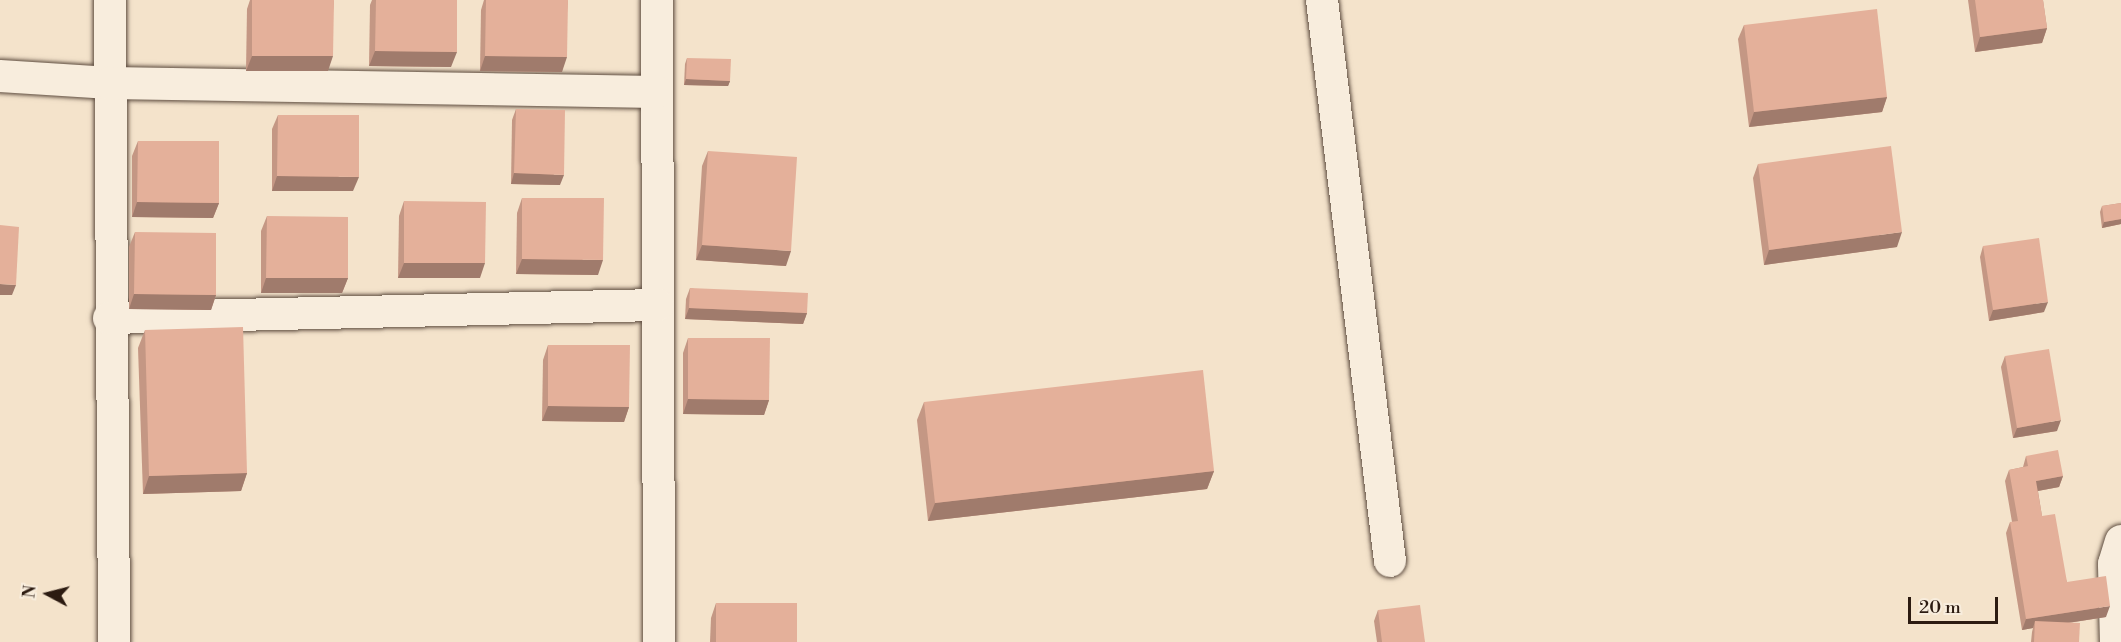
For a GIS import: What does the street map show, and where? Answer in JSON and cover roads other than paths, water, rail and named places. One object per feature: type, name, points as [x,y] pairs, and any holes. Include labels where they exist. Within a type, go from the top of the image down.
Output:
[{"type":"street","points":[[110,0],[109,318],[114,642]]},
{"type":"street","points":[[657,0],[659,642]]},
{"type":"street","points":[[1322,0],[1390,561]]},
{"type":"street","points":[[0,76],[110,83],[657,92]]},
{"type":"street","points":[[109,318],[658,305]]},
{"type":"street","points":[[2116,642],[2114,564],[2121,541]]}]
